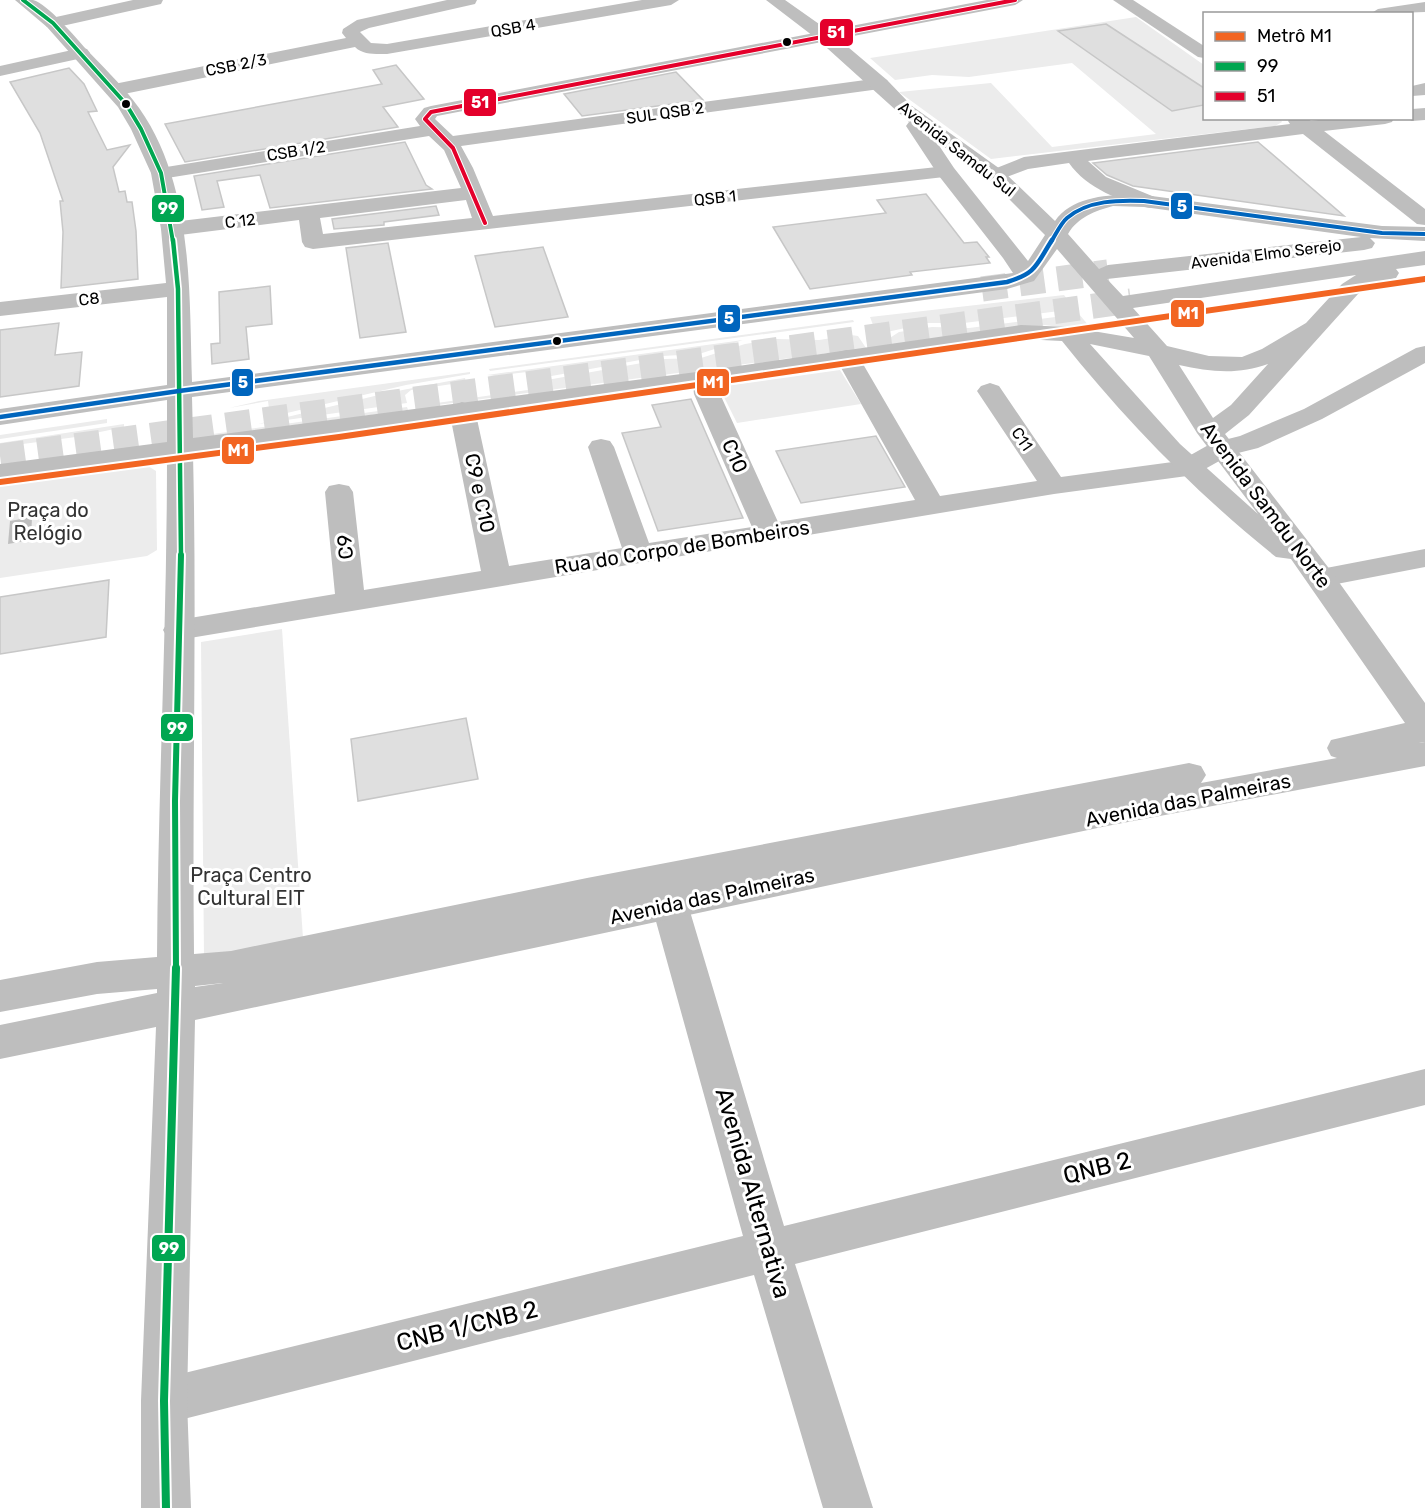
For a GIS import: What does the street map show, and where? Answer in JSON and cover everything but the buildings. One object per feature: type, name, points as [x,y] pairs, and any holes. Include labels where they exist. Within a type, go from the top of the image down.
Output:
[{"type":"main road","points":[[23,0],[53,23],[114,90],[137,122],[161,173],[172,229],[178,289],[181,554],[178,630],[175,988],[164,1401],[166,1508]]},
{"type":"main road","points":[[53,23],[155,0]]},
{"type":"main road","points":[[357,41],[351,33],[356,27],[469,0]]},
{"type":"main road","name":"QSB 4","points":[[357,41],[371,49],[387,49],[671,0]]},
{"type":"main road","name":"Avenida Samdu Sul","points":[[774,0],[823,34],[880,84],[905,110],[996,176],[1105,279]]},
{"type":"main road","name":"CSB 1/2","points":[[161,173],[428,124],[431,112],[447,108],[823,34],[1016,0]]},
{"type":"main road","points":[[1121,0],[1200,46]]},
{"type":"main road","points":[[1390,12],[1425,6]]},
{"type":"main road","name":"CSB 2/3","points":[[114,90],[357,41]]},
{"type":"main road","points":[[0,71],[81,53]]},
{"type":"main road","name":"SUL QSB 2","points":[[449,142],[880,84]]},
{"type":"main road","points":[[905,110],[946,172],[1013,255],[1026,276]]},
{"type":"main road","points":[[996,176],[1024,163],[1301,123],[1351,120]]},
{"type":"main road","points":[[1301,123],[1425,219]]},
{"type":"main road","points":[[428,124],[449,142],[474,193],[485,223]]},
{"type":"main road","points":[[1080,156],[1076,159],[1077,162],[1102,183],[1150,202]]},
{"type":"main road","name":"QSB 1","points":[[309,213],[313,242],[946,172],[996,176]]},
{"type":"main road","name":"C 12","points":[[172,229],[474,193]]},
{"type":"main road","points":[[0,417],[992,285],[1026,276],[1058,235],[1067,218],[1090,206],[1113,200],[1150,202],[1382,233],[1425,235]]},
{"type":"main road","name":"Avenida Elmo Serejo","points":[[1105,279],[1425,235]]},
{"type":"main road","name":"Avenida Elmo Serejo","points":[[1131,301],[1425,258]]},
{"type":"main road","points":[[1187,468],[1216,441],[1240,410],[1350,289],[1365,279],[1381,274],[1425,268]]},
{"type":"main road","name":"Avenida Samdu Norte","points":[[1105,279],[1158,351],[1216,441],[1321,578],[1425,729]]},
{"type":"main road","name":"C8","points":[[0,309],[178,289]]},
{"type":"main road","points":[[0,471],[179,444],[704,378],[1021,332],[1069,334],[1158,351],[1193,363],[1244,364],[1265,356],[1316,327]]},
{"type":"main road","points":[[1069,334],[1187,468],[1246,521],[1321,578],[1425,558]]},
{"type":"main road","points":[[1216,441],[1249,442],[1312,414],[1425,353]]},
{"type":"main road","points":[[847,357],[932,506]]},
{"type":"main road","name":"C10","points":[[704,378],[707,394],[769,532]]},
{"type":"main road","name":"C11","points":[[990,391],[1054,486]]},
{"type":"main road","name":"C9 e C10","points":[[462,410],[497,577]]},
{"type":"main road","points":[[601,447],[639,554]]},
{"type":"main road","name":"Rua do Corpo de Bombeiros","points":[[178,630],[1054,486],[1187,468]]},
{"type":"main road","name":"C9","points":[[339,492],[350,601]]},
{"type":"main road","name":"Avenida das Palmeiras","points":[[0,996],[97,978],[175,988],[216,1001],[667,891],[1100,802],[1425,729]]},
{"type":"main road","name":"Avenida das Palmeiras","points":[[1100,802],[1425,754]]},
{"type":"main road","name":"Avenida Alternativa","points":[[667,891],[769,1250],[848,1508]]},
{"type":"main road","name":"Avenida das Palmeiras","points":[[0,1042],[175,988]]},
{"type":"main road","name":"QNB 2","points":[[769,1250],[1425,1087]]},
{"type":"main road","name":"CNB 1/CNB 2","points":[[164,1401],[769,1250]]},
{"type":"green space","points":[[1136,17],[1203,64],[1203,120],[1281,120],[1282,122],[1275,126],[991,159],[899,92],[991,83],[1052,147],[1156,134],[1072,63],[969,77],[932,75],[895,80],[870,58]]},
{"type":"green space","points":[[1064,295],[1075,309],[964,323],[928,323],[887,332],[875,330],[870,317]]},
{"type":"green space","points":[[1079,314],[1094,332],[1045,325],[884,346],[882,343],[899,332],[932,327],[969,328]]},
{"type":"green space","points":[[853,320],[854,322],[490,371],[489,369]]},
{"type":"green space","points":[[858,336],[866,348],[430,406],[430,404],[549,387],[547,380],[664,359],[701,358],[745,344],[777,339],[819,340]]},
{"type":"green space","points":[[743,340],[699,354],[662,356],[546,377],[544,370],[502,375],[502,377],[487,375]]},
{"type":"green space","points":[[840,370],[861,404],[737,423],[719,387]]},
{"type":"green space","points":[[470,372],[470,374],[406,385],[270,417],[268,401],[229,408],[259,401]]},
{"type":"green space","points":[[465,378],[466,382],[411,390],[405,395],[407,403],[258,424],[387,393]]},
{"type":"green space","points":[[407,407],[408,410],[191,439],[191,437]]},
{"type":"green space","points":[[107,419],[107,423],[0,439],[0,435]]},
{"type":"green space","points":[[124,424],[124,427],[76,437],[0,447],[0,443]]},
{"type":"green space","name":"Praça do Relógio","points":[[121,463],[143,463],[156,471],[157,550],[147,556],[0,578],[0,479]]},
{"type":"green space","name":"Praça Centro Cultural EIT","points":[[282,629],[303,938],[204,957],[201,642]]},
{"type":"shaded area","points":[[32,517],[31,540],[8,544],[10,521]]},
{"type":"tunnel","points":[[982,289],[1108,272]]},
{"type":"tunnel","points":[[0,456],[1131,301]]},
{"type":"metro line","name":"M1","points":[[0,482],[339,437],[1425,279]]},
{"type":"transit line","name":"99","points":[[23,0],[53,23],[126,104],[141,129],[161,173],[172,229],[178,289],[181,554],[175,801],[176,1006],[164,1401],[166,1508]]},
{"type":"transit line","name":"51","points":[[485,223],[453,148],[425,119],[431,112],[1015,0]]},
{"type":"transit line","name":"5","points":[[0,417],[179,391],[1007,282],[1026,276],[1032,271],[1067,218],[1090,206],[1113,200],[1144,201],[1382,233],[1425,234]]}]
